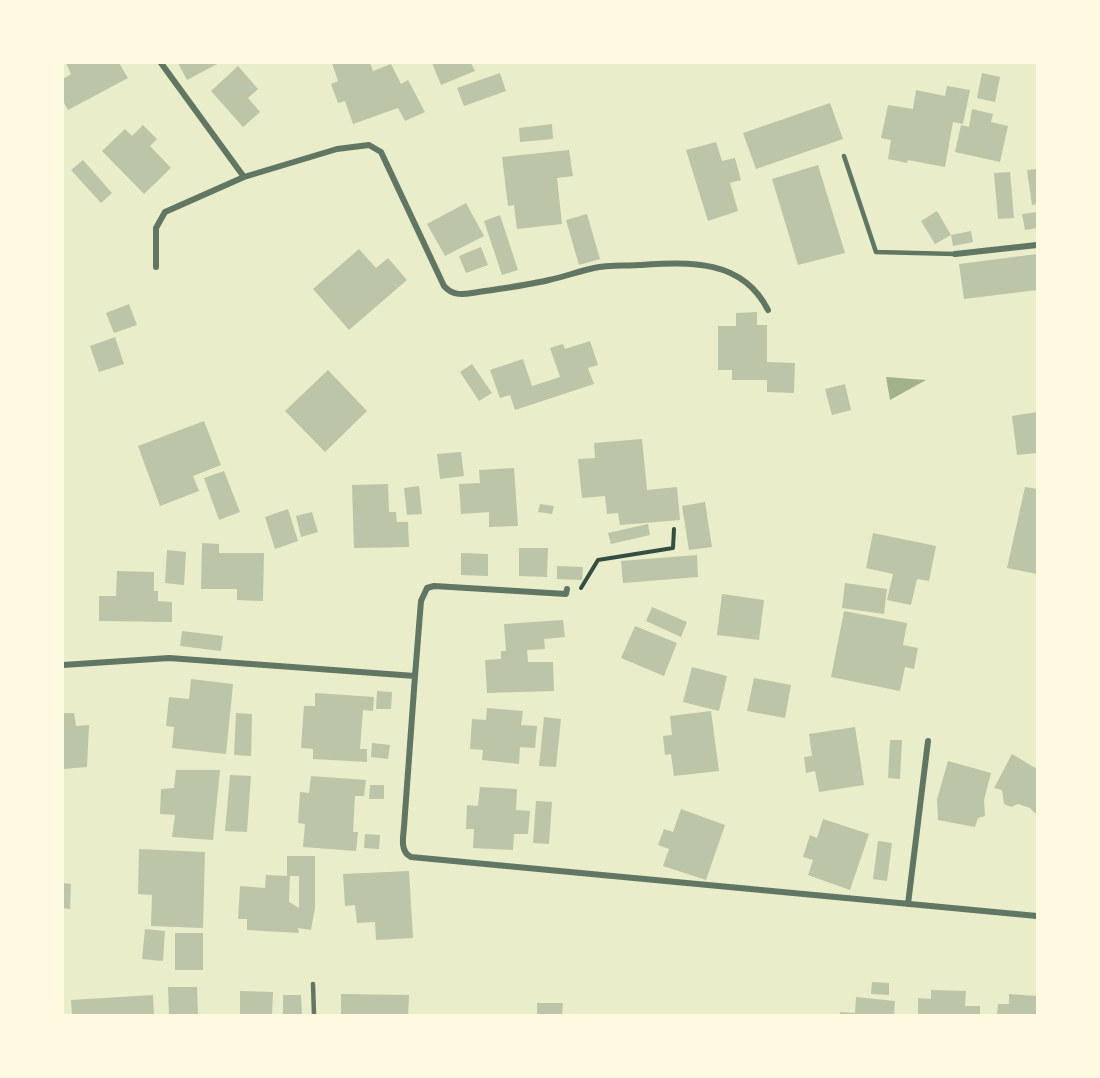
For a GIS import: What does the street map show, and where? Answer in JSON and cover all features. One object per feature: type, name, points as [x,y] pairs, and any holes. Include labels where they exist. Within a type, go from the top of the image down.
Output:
[{"type":"street","points":[[161,63],[244,177]]},
{"type":"street","points":[[156,267],[156,228],[165,212],[244,177],[337,149],[369,144],[381,152],[448,291],[460,295],[548,281],[594,268],[692,262],[718,268],[742,280],[761,296],[768,310]]},
{"type":"street","points":[[955,254],[1037,245]]},
{"type":"street","points":[[567,591],[434,586],[428,588],[421,601],[404,827],[406,855],[1037,916]]},
{"type":"street","points":[[63,664],[169,658],[415,676]]},
{"type":"street","points":[[908,904],[928,741]]},
{"type":"lane","points":[[844,156],[876,252],[955,254]]},
{"type":"lane","points":[[313,984],[314,1015]]},
{"type":"path","points":[[567,591],[579,591],[598,560],[673,548],[674,528]]},
{"type":"shaded area","points":[[886,377],[926,380],[890,400]]},
{"type":"building","points":[[66,63],[119,63],[128,78],[68,110],[63,101],[63,79],[71,74]]},
{"type":"building","points":[[178,63],[219,63],[187,80]]},
{"type":"building","points":[[332,63],[370,63],[373,71],[391,64],[401,84],[408,80],[425,112],[405,121],[398,108],[353,124],[345,101],[338,103],[331,84],[338,81]]},
{"type":"building","points":[[432,63],[471,63],[475,71],[441,85]]},
{"type":"building","points":[[238,66],[258,89],[248,98],[260,112],[243,127],[211,91]]},
{"type":"building","points":[[500,73],[506,91],[464,106],[457,88]]},
{"type":"building","points":[[982,73],[1000,77],[995,102],[977,98]]},
{"type":"building","points":[[947,86],[970,90],[963,124],[953,122],[945,167],[888,159],[891,140],[881,138],[888,105],[913,109],[916,90],[945,96]]},
{"type":"building","points":[[830,103],[843,139],[756,169],[743,133]]},
{"type":"building","points":[[972,109],[993,114],[991,122],[1008,126],[1000,162],[955,152],[961,125],[969,127]]},
{"type":"building","points":[[552,124],[553,139],[520,142],[519,128]]},
{"type":"building","points":[[143,125],[157,139],[150,146],[171,168],[144,194],[102,151],[125,129],[132,136]]},
{"type":"building","points":[[716,142],[722,161],[735,158],[741,180],[730,183],[738,211],[708,221],[686,150]]},
{"type":"building","points":[[569,150],[573,176],[557,178],[562,224],[517,229],[514,205],[508,206],[502,157]]},
{"type":"building","points":[[83,160],[112,193],[101,203],[71,170]]},
{"type":"building","points":[[818,165],[845,253],[798,265],[772,179]]},
{"type":"building","points":[[1037,169],[1037,204],[1032,205],[1027,170]]},
{"type":"building","points":[[1010,172],[1014,218],[998,219],[994,173]]},
{"type":"building","points":[[466,203],[484,236],[445,256],[427,224]]},
{"type":"building","points":[[937,211],[951,235],[935,244],[921,221]]},
{"type":"building","points":[[1037,212],[1037,228],[1025,230],[1022,214]]},
{"type":"building","points":[[587,214],[600,259],[579,265],[566,220]]},
{"type":"building","points":[[500,215],[518,270],[502,275],[484,221]]},
{"type":"building","points":[[971,231],[973,242],[953,246],[951,235]]},
{"type":"building","points":[[481,247],[488,265],[466,273],[459,256]]},
{"type":"building","points":[[359,249],[376,268],[388,258],[407,280],[349,330],[313,289]]},
{"type":"building","points":[[1037,254],[1037,290],[964,299],[959,264]]},
{"type":"building","points":[[129,304],[137,325],[114,333],[106,313]]},
{"type":"building","points":[[757,312],[757,325],[767,325],[767,362],[795,363],[794,393],[767,392],[767,380],[732,380],[732,370],[718,370],[718,326],[736,326],[736,313]]},
{"type":"building","points":[[115,337],[124,364],[99,372],[90,346]]},
{"type":"building","points":[[590,341],[598,365],[588,368],[594,384],[515,410],[510,395],[500,398],[490,370],[523,359],[532,386],[560,377],[550,348],[563,344],[565,349]]},
{"type":"building","points":[[472,364],[492,393],[479,401],[460,372]]},
{"type":"building","points":[[328,370],[367,411],[325,452],[285,411]]},
{"type":"building","points":[[845,384],[851,410],[832,415],[825,389]]},
{"type":"building","points":[[1037,412],[1037,453],[1017,455],[1012,416]]},
{"type":"building","points":[[204,421],[221,465],[193,476],[199,491],[160,506],[138,446]]},
{"type":"building","points":[[642,439],[647,490],[677,487],[680,520],[620,525],[618,513],[607,514],[605,496],[582,498],[578,459],[595,458],[594,443]]},
{"type":"building","points":[[461,452],[464,476],[440,479],[437,454]]},
{"type":"building","points":[[514,468],[518,526],[489,527],[489,512],[461,514],[459,484],[480,483],[479,470]]},
{"type":"building","points":[[224,471],[240,512],[219,520],[204,478]]},
{"type":"building","points":[[388,484],[389,512],[396,512],[397,522],[408,522],[409,547],[354,548],[352,485]]},
{"type":"building","points":[[419,486],[422,514],[407,515],[404,488]]},
{"type":"building","points":[[1025,487],[1037,489],[1037,574],[1007,568]]},
{"type":"building","points":[[705,502],[712,547],[689,550],[682,506]]},
{"type":"building","points":[[540,504],[554,506],[552,514],[538,512]]},
{"type":"building","points":[[288,509],[298,541],[275,549],[265,517]]},
{"type":"building","points":[[312,512],[318,532],[301,537],[296,516]]},
{"type":"building","points":[[648,524],[650,535],[611,544],[608,533]]},
{"type":"building","points":[[873,533],[936,546],[929,581],[917,579],[911,605],[887,600],[893,574],[866,568]]},
{"type":"building","points":[[202,543],[219,544],[219,553],[264,553],[263,601],[237,600],[237,589],[201,589]]},
{"type":"building","points":[[519,548],[548,548],[547,577],[519,576]]},
{"type":"building","points":[[167,550],[186,552],[184,585],[165,583]]},
{"type":"building","points":[[461,553],[488,554],[488,576],[461,575]]},
{"type":"building","points":[[697,555],[698,577],[623,583],[621,561]]},
{"type":"building","points":[[557,566],[583,567],[582,580],[557,579]]},
{"type":"building","points":[[117,571],[154,572],[154,591],[158,591],[158,601],[172,602],[172,622],[99,621],[99,596],[116,596]]},
{"type":"building","points":[[845,583],[887,589],[884,614],[842,608]]},
{"type":"building","points":[[722,594],[764,600],[759,640],[717,635]]},
{"type":"building","points":[[652,607],[687,622],[681,637],[646,621]]},
{"type":"building","points":[[844,611],[907,623],[903,645],[918,648],[914,669],[905,667],[900,691],[831,677]]},
{"type":"building","points":[[563,620],[565,637],[544,639],[545,649],[527,650],[528,662],[553,662],[554,691],[487,693],[485,660],[501,659],[501,651],[506,651],[504,624]]},
{"type":"building","points":[[635,626],[677,643],[664,676],[621,658]]},
{"type":"building","points":[[182,631],[223,636],[221,651],[180,646]]},
{"type":"building","points":[[692,667],[727,676],[719,711],[683,702]]},
{"type":"building","points":[[754,678],[791,685],[785,718],[747,711]]},
{"type":"building","points":[[191,679],[233,684],[226,754],[172,748],[174,727],[166,726],[169,697],[189,699]]},
{"type":"building","points":[[377,691],[392,692],[391,709],[376,709]]},
{"type":"building","points":[[315,693],[374,697],[373,711],[363,710],[360,749],[367,749],[367,762],[313,759],[313,749],[301,748],[304,706],[315,706]]},
{"type":"building","points":[[487,708],[523,711],[521,725],[537,726],[535,748],[520,747],[519,764],[482,760],[483,750],[470,749],[472,719],[486,720]]},
{"type":"building","points":[[711,711],[719,771],[674,776],[671,754],[665,755],[663,736],[672,735],[670,716]]},
{"type":"building","points":[[63,713],[74,713],[76,726],[89,725],[87,767],[63,769]]},
{"type":"building","points":[[236,713],[252,714],[251,756],[234,755]]},
{"type":"building","points":[[544,717],[561,719],[556,767],[539,766]]},
{"type":"building","points":[[855,727],[864,785],[819,792],[815,771],[806,773],[804,757],[812,756],[809,734]]},
{"type":"building","points":[[890,740],[902,740],[900,779],[888,778]]},
{"type":"building","points":[[372,743],[390,745],[388,759],[371,757]]},
{"type":"building","points":[[1012,754],[1037,769],[1037,815],[1030,808],[1018,804],[1011,807],[1004,804],[1002,790],[994,788]]},
{"type":"building","points":[[948,761],[991,773],[984,800],[985,816],[978,818],[975,827],[938,820],[937,799]]},
{"type":"building","points":[[176,770],[220,770],[213,840],[172,837],[175,815],[160,814],[161,789],[174,788]]},
{"type":"building","points":[[230,775],[251,776],[247,832],[225,831]]},
{"type":"building","points":[[311,776],[366,780],[364,796],[355,796],[353,832],[358,832],[356,851],[303,847],[305,824],[298,823],[300,792],[309,793]]},
{"type":"building","points":[[370,785],[384,785],[384,799],[369,799]]},
{"type":"building","points":[[480,787],[517,789],[516,810],[530,811],[528,834],[514,834],[513,850],[473,848],[474,829],[466,829],[467,805],[478,806]]},
{"type":"building","points":[[536,801],[552,802],[549,844],[533,843]]},
{"type":"building","points":[[681,809],[725,825],[706,880],[663,866],[669,849],[658,845],[664,829],[673,832]]},
{"type":"building","points":[[823,819],[869,834],[850,890],[808,875],[813,860],[803,857],[810,835],[817,838]]},
{"type":"building","points":[[365,834],[380,835],[379,849],[364,848]]},
{"type":"building","points":[[878,841],[892,843],[887,881],[873,879]]},
{"type":"building","points":[[139,849],[205,852],[203,928],[151,926],[152,895],[138,894]]},
{"type":"building","points":[[287,856],[315,856],[315,908],[311,930],[298,928],[299,933],[247,930],[247,919],[238,919],[240,886],[265,888],[266,875],[287,876]],"holes":[[[290,876],[299,876],[299,908],[289,902]]]},
{"type":"building","points":[[409,871],[413,938],[376,940],[375,922],[357,923],[355,905],[345,906],[343,874]]},
{"type":"building","points":[[63,883],[71,884],[70,909],[63,908]]},
{"type":"building","points":[[145,929],[165,931],[163,961],[142,959]]},
{"type":"building","points":[[175,933],[203,933],[203,970],[175,970]]},
{"type":"building","points":[[872,982],[889,983],[889,995],[871,994]]},
{"type":"building","points":[[168,987],[197,987],[198,1015],[169,1015]]},
{"type":"building","points":[[931,990],[966,991],[965,1006],[980,1006],[980,1015],[918,1015],[918,998],[931,999]]},
{"type":"building","points":[[240,991],[273,992],[272,1015],[240,1015]]},
{"type":"building","points":[[341,994],[409,995],[408,1015],[341,1015]]},
{"type":"building","points":[[1009,994],[1037,996],[1037,1015],[997,1015],[998,1004],[1009,1004]]},
{"type":"building","points":[[153,995],[154,1015],[72,1015],[71,1000]]},
{"type":"building","points":[[283,995],[301,995],[302,1015],[283,1015]]},
{"type":"building","points":[[856,997],[895,1001],[894,1015],[840,1015],[840,1012],[855,1013]]},
{"type":"building","points":[[537,1003],[563,1003],[562,1015],[537,1015]]}]
